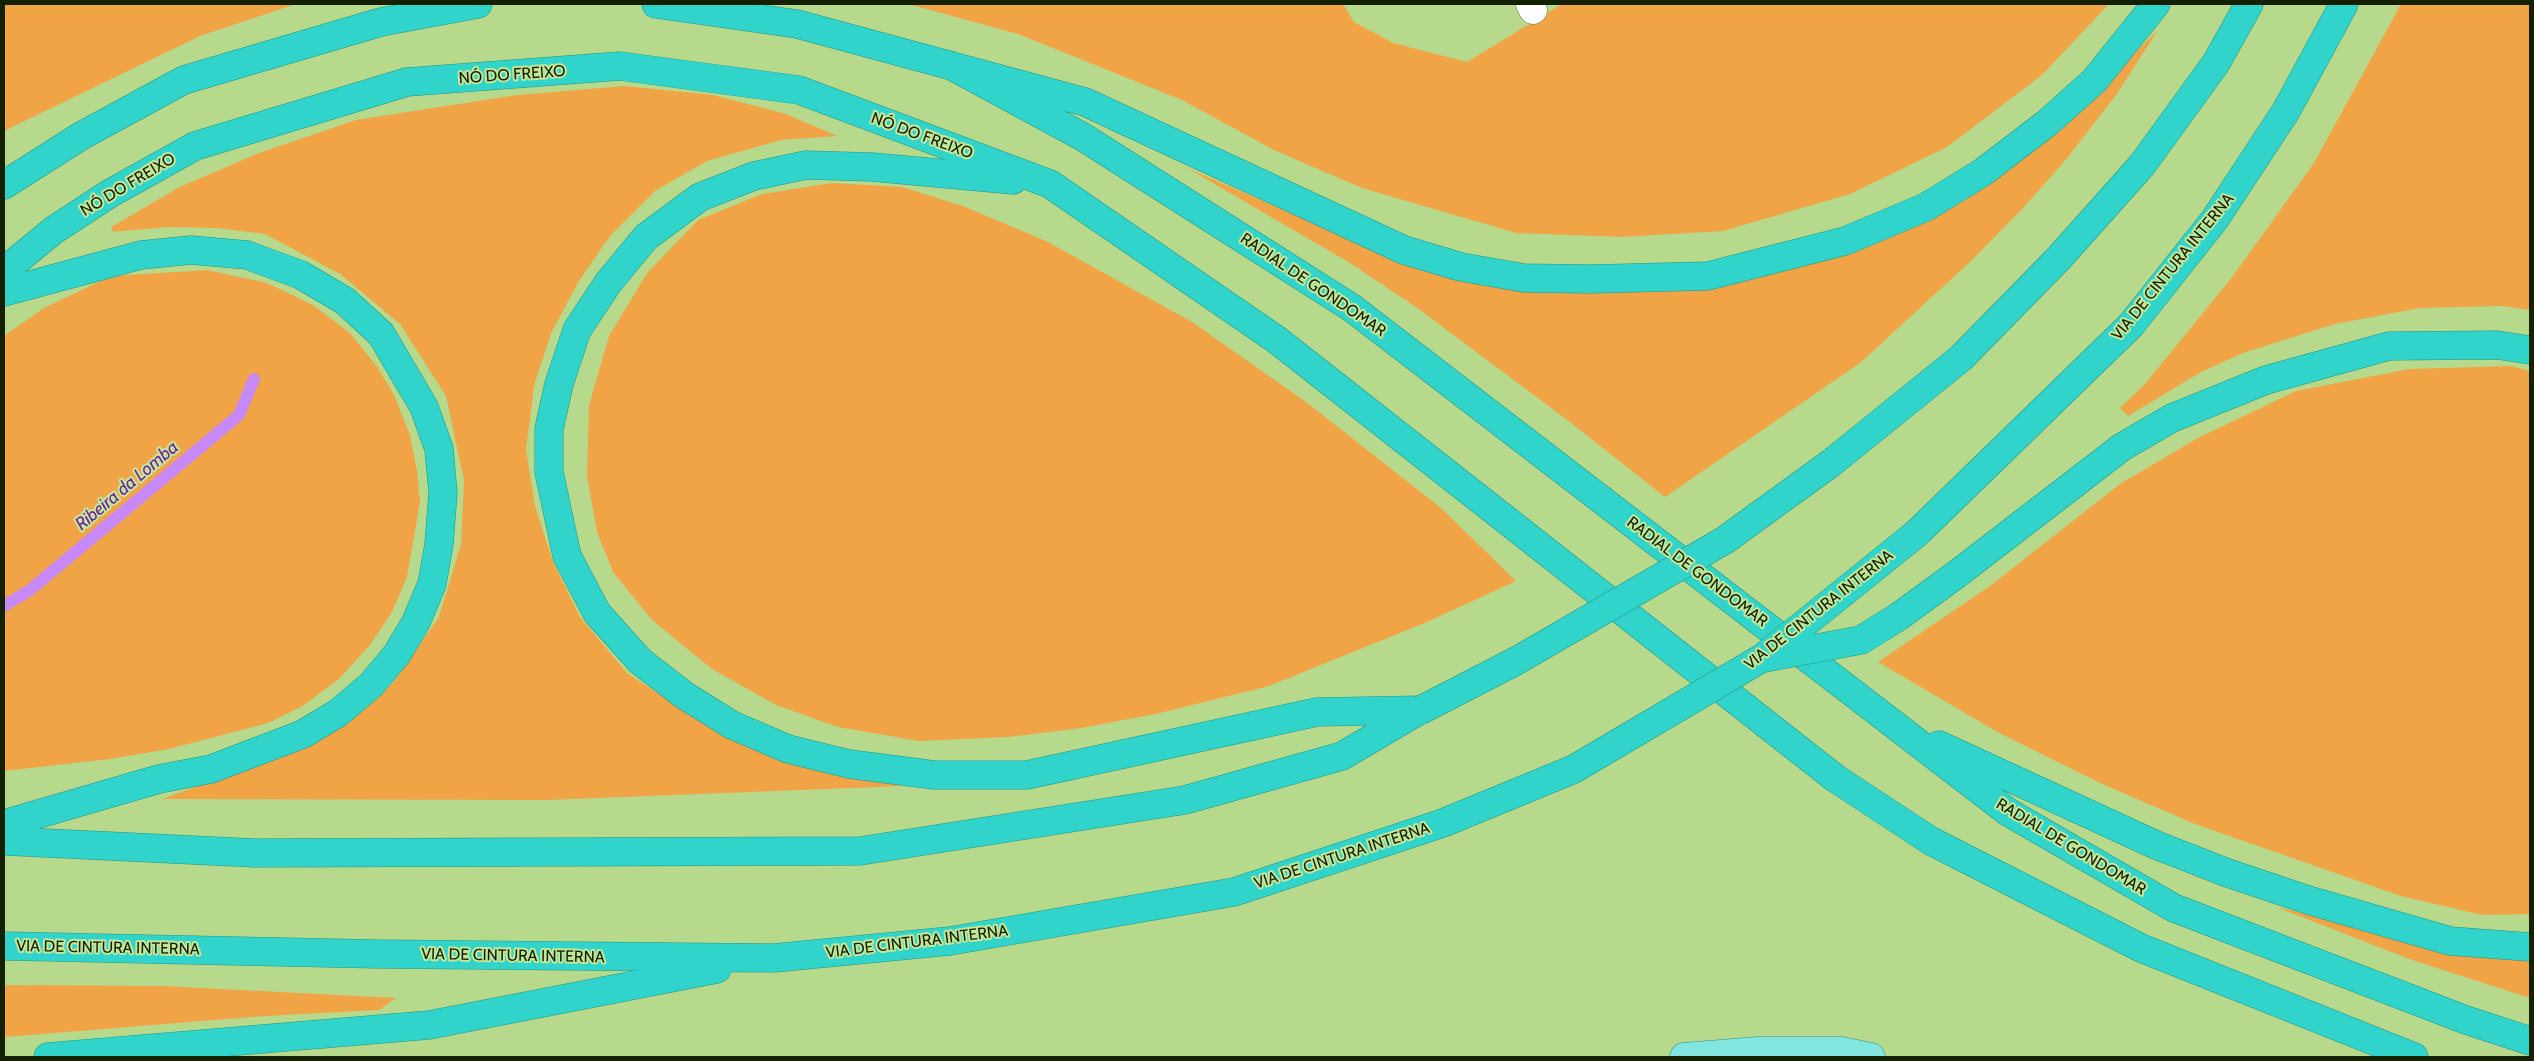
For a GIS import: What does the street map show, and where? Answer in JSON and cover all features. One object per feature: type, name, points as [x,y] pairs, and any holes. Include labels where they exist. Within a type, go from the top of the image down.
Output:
[{"type":"highway","points":[[4,185],[81,136],[184,80],[380,22],[478,4]]},
{"type":"highway","points":[[656,4],[797,24],[1085,102],[1404,250],[1461,267],[1524,278],[1590,279],[1708,276],[1844,241],[1926,207],[1983,172],[2047,123],[2094,81],[2156,4]]},
{"type":"highway","points":[[4,841],[255,853],[860,851],[1185,800],[1342,756],[1421,710],[1516,661],[1725,540],[1831,463],[1960,358],[2060,258],[2142,165],[2216,63],[2249,4]]},
{"type":"highway","name":"VIA DE CINTURA INTERNA","points":[[4,946],[377,954],[774,958],[950,941],[1234,892],[1443,823],[1574,769],[1762,658],[1917,533],[2131,325],[2215,219],[2286,111],[2344,4]]},
{"type":"highway","name":"RADIAL DE GONDOMAR","points":[[950,65],[1083,137],[1352,308],[2008,812],[2174,908],[2466,1020],[2530,1041]]},
{"type":"highway","name":"NÓ DO FREIXO","points":[[4,271],[70,220],[109,194],[196,146],[407,82],[620,66],[800,90],[1050,184]]},
{"type":"highway","points":[[1421,710],[1317,712],[1028,774],[934,775],[849,764],[797,751],[732,725],[684,695],[640,662],[597,613],[567,556],[550,472],[549,429],[559,384],[577,330],[608,283],[646,238],[700,197],[754,176],[806,164],[872,167],[1050,184],[1277,340],[1835,778],[1931,841],[2141,948],[2414,1057]]},
{"type":"highway","points":[[4,292],[141,255],[191,250],[247,255],[301,275],[345,301],[380,334],[424,407],[439,449],[442,493],[439,544],[432,584],[416,622],[397,654],[371,685],[338,713],[303,734],[211,769],[159,779],[4,824]]},
{"type":"highway","points":[[1762,658],[1861,640],[1898,617],[1957,574],[2122,447],[2172,418],[2266,380],[2389,346],[2497,344],[2530,350]]},
{"type":"highway","points":[[1898,726],[2156,845],[2224,872],[2308,900],[2450,940],[2530,947]]},
{"type":"highway","points":[[48,1057],[428,1025],[774,958]]},
{"type":"main road","points":[[1684,1057],[1758,1051],[1841,1051],[1871,1057]]},
{"type":"shaded area","points":[[4,4],[296,4],[200,36],[4,131]]},
{"type":"shaded area","points":[[908,4],[1343,4],[1354,22],[1393,43],[1467,62],[1562,4],[2109,4],[2042,75],[1947,147],[1850,194],[1723,231],[1622,237],[1516,233],[1362,188],[1274,150],[1182,100],[1018,34]]},
{"type":"shaded area","points":[[2401,4],[2530,4],[2530,310],[2502,306],[2420,308],[2335,324],[2243,353],[2201,372],[2128,416],[2120,408],[2145,384],[2233,276],[2314,163]]},
{"type":"shaded area","points":[[2158,30],[2116,95],[2068,157],[2025,206],[1970,262],[1860,363],[1665,497],[1566,419],[1416,307],[1350,263],[1187,168],[1318,225],[1526,288],[1647,292],[1729,283],[2039,146]]},
{"type":"shaded area","points":[[624,86],[713,95],[786,114],[837,136],[781,140],[707,161],[655,191],[610,236],[579,281],[551,333],[534,386],[526,450],[535,506],[553,562],[580,617],[627,673],[703,723],[779,757],[903,786],[547,800],[162,799],[247,768],[334,731],[393,683],[439,617],[461,544],[464,481],[446,396],[400,324],[340,274],[265,234],[217,228],[166,227],[113,232],[111,227],[180,187],[259,153],[356,120],[517,95]]},
{"type":"shaded area","points":[[832,183],[902,187],[963,206],[1048,242],[1192,322],[1306,402],[1441,508],[1516,581],[1427,622],[1269,686],[1160,713],[1082,728],[1008,737],[919,741],[838,727],[776,705],[712,669],[652,620],[613,572],[597,532],[587,476],[589,405],[609,336],[647,273],[698,220],[762,194]]},
{"type":"shaded area","points":[[207,270],[267,283],[313,305],[350,333],[378,368],[394,395],[410,435],[417,471],[420,502],[407,577],[392,612],[370,645],[339,679],[301,707],[268,723],[169,749],[110,759],[4,771],[4,336],[44,308],[111,276]]},
{"type":"shaded area","points":[[2511,366],[2530,371],[2530,914],[2482,915],[2401,896],[2195,824],[2100,783],[2001,734],[1878,662],[1990,586],[2120,484],[2196,439],[2296,391],[2409,369]]},
{"type":"shaded area","points":[[2276,907],[2457,949],[2530,953],[2530,998],[2412,960]]},
{"type":"shaded area","points":[[4,985],[163,986],[396,998],[379,1010],[265,1016],[4,1037]]},
{"type":"waterway","name":"Ribeira da Lomba","points":[[4,606],[30,590],[239,415],[254,379]]}]
